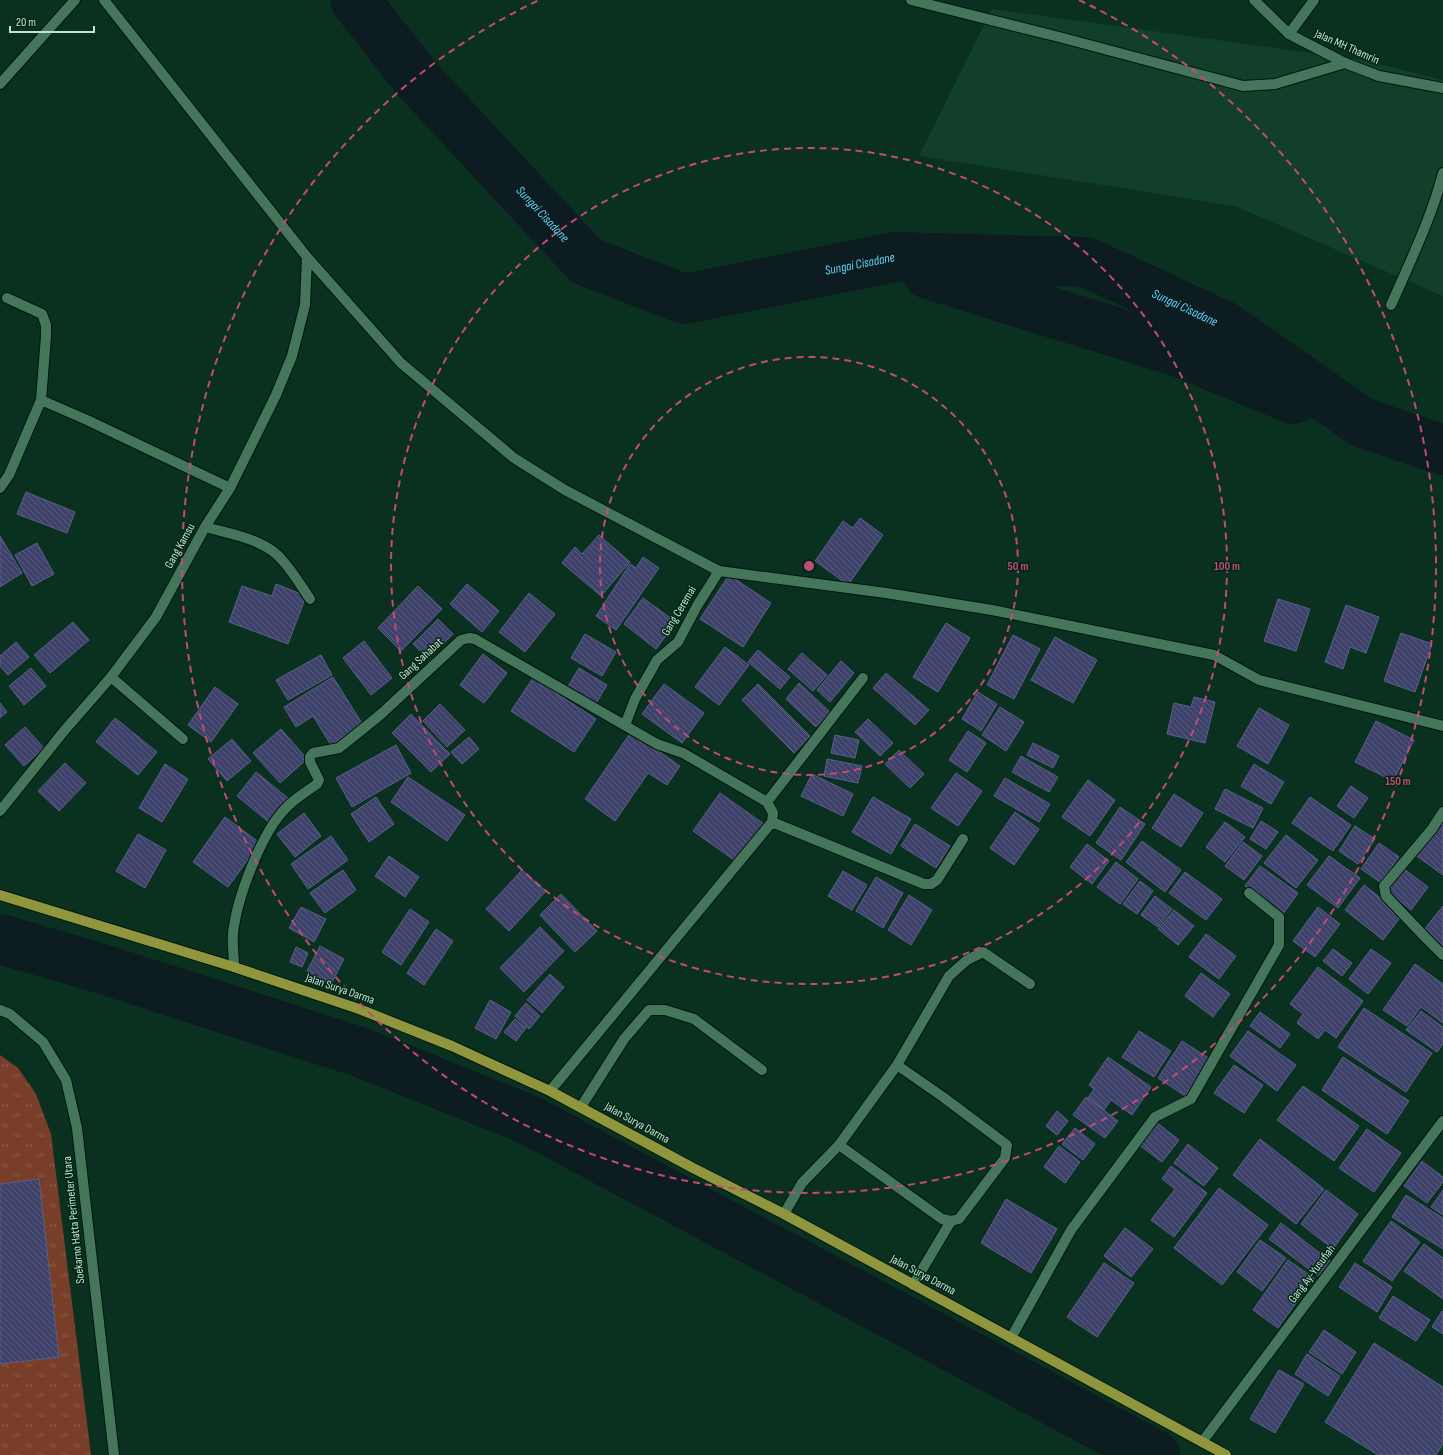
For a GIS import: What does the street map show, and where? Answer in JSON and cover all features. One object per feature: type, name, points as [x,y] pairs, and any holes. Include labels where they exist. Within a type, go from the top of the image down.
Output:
[{"type":"main road","name":"Jalan Surya Darma","points":[[0,895],[234,966],[359,1009],[452,1046],[550,1091],[693,1168],[784,1214],[1226,1455]]},
{"type":"street","points":[[0,84],[74,0]]},
{"type":"street","points":[[104,0],[306,257],[401,363],[514,458],[564,490],[719,571],[886,593],[992,610],[1214,655],[1259,680],[1443,726]]},
{"type":"street","points":[[911,0],[1063,38],[1243,86],[1275,84],[1344,63]]},
{"type":"street","name":"Jalan MH Thamrin","points":[[1254,0],[1289,34],[1344,63],[1379,76],[1443,88]]},
{"type":"street","points":[[1289,34],[1314,0]]},
{"type":"street","points":[[1391,305],[1425,228],[1439,190],[1443,173]]},
{"type":"street","name":"Gang Kamsu","points":[[0,811],[64,731],[111,677],[156,616],[205,527],[230,488],[276,395],[292,356],[305,305],[306,257]]},
{"type":"street","points":[[0,488],[9,474],[41,400],[46,336],[46,325],[42,314],[7,298]]},
{"type":"street","points":[[41,400],[87,420],[230,488]]},
{"type":"street","points":[[205,527],[252,540],[270,550],[283,559],[310,599]]},
{"type":"street","name":"Gang Ceremai","points":[[624,725],[635,699],[657,660],[678,642],[697,606],[719,571]]},
{"type":"street","name":"Gang Sahabat","points":[[234,966],[233,933],[241,898],[256,858],[270,829],[284,810],[317,784],[319,780],[310,762],[310,757],[314,753],[340,748],[380,715],[461,640],[469,638],[475,639],[657,744],[683,753],[767,802]]},
{"type":"street","points":[[111,677],[183,739]]},
{"type":"street","points":[[550,1091],[772,822],[773,813],[767,802],[863,678]]},
{"type":"street","points":[[1443,812],[1432,829],[1384,886],[1386,896],[1443,955]]},
{"type":"street","points":[[772,822],[924,884],[932,884],[937,880],[963,839]]},
{"type":"street","points":[[1011,1338],[1071,1230],[1155,1116],[1191,1099],[1279,945],[1279,918],[1249,893]]},
{"type":"street","points":[[784,1214],[802,1183],[839,1145],[897,1065],[950,976],[967,960],[983,952],[1030,984]]},
{"type":"street","name":"Soekarno Hatta Perimeter Utara","points":[[0,1010],[10,1014],[43,1042],[66,1080],[77,1128],[114,1455]]},
{"type":"street","points":[[581,1108],[624,1039],[649,1010],[665,1010],[694,1019],[762,1070]]},
{"type":"street","points":[[839,1145],[942,1219],[951,1221],[959,1219],[1005,1158],[1007,1146],[943,1097],[897,1065]]},
{"type":"street","name":"Gang Ay-Yusufiah","points":[[1202,1442],[1443,1122]]},
{"type":"street","points":[[913,1285],[951,1221]]},
{"type":"shaded area","points":[[992,9],[1362,60],[1443,80],[1443,296],[1235,206],[919,156]]},
{"type":"green space","points":[[0,1055],[18,1068],[36,1094],[51,1134],[91,1455],[0,1455]]},
{"type":"building","points":[[26,492],[75,512],[67,533],[17,514]]},
{"type":"building","points":[[860,518],[883,535],[848,585],[815,561],[843,521],[853,528]]},
{"type":"building","points":[[599,535],[630,562],[601,596],[562,563],[575,547],[582,554]]},
{"type":"building","points":[[0,536],[22,573],[0,587]]},
{"type":"building","points":[[37,543],[54,574],[32,586],[15,555]]},
{"type":"building","points":[[643,557],[659,568],[616,630],[596,616],[630,564],[636,568]]},
{"type":"building","points":[[729,575],[771,603],[743,647],[700,619]]},
{"type":"building","points":[[276,584],[306,596],[288,644],[229,622],[242,586],[272,596]]},
{"type":"building","points":[[467,584],[499,611],[482,632],[450,604]]},
{"type":"building","points":[[418,586],[442,609],[401,651],[378,628]]},
{"type":"building","points":[[529,593],[555,614],[525,652],[499,632]]},
{"type":"building","points":[[643,598],[676,622],[656,649],[624,624]]},
{"type":"building","points":[[1278,599],[1310,609],[1296,651],[1264,641]]},
{"type":"building","points":[[1346,605],[1379,617],[1366,653],[1350,647],[1343,669],[1325,662]]},
{"type":"building","points":[[438,619],[453,634],[428,659],[413,644]]},
{"type":"building","points":[[73,622],[89,640],[50,673],[34,655]]},
{"type":"building","points":[[946,623],[970,638],[938,692],[913,677]]},
{"type":"building","points":[[1401,633],[1432,644],[1415,692],[1384,681]]},
{"type":"building","points":[[585,634],[616,652],[602,676],[571,658]]},
{"type":"building","points":[[1013,635],[1040,649],[1014,699],[987,685]]},
{"type":"building","points":[[1055,637],[1097,660],[1073,703],[1031,680]]},
{"type":"building","points":[[364,641],[392,678],[371,695],[343,658]]},
{"type":"building","points":[[16,642],[29,657],[8,675],[0,666],[0,656]]},
{"type":"building","points":[[725,647],[749,665],[719,705],[695,687]]},
{"type":"building","points":[[758,650],[790,677],[780,689],[748,662]]},
{"type":"building","points":[[802,653],[827,675],[813,691],[788,669]]},
{"type":"building","points":[[483,654],[507,673],[484,703],[460,685]]},
{"type":"building","points":[[321,655],[332,675],[288,700],[276,680]]},
{"type":"building","points":[[841,661],[854,673],[830,702],[817,690]]},
{"type":"building","points":[[31,668],[46,686],[24,705],[9,686]]},
{"type":"building","points":[[579,668],[607,685],[595,705],[567,688]]},
{"type":"building","points":[[886,673],[929,710],[915,725],[873,688]]},
{"type":"building","points":[[333,677],[363,725],[331,745],[313,716],[296,727],[284,707]]},
{"type":"building","points":[[533,678],[596,719],[574,752],[511,711]]},
{"type":"building","points":[[799,683],[830,712],[816,727],[786,699]]},
{"type":"building","points":[[664,684],[704,713],[682,743],[642,714]]},
{"type":"building","points":[[758,684],[810,736],[794,753],[742,700]]},
{"type":"building","points":[[215,687],[238,704],[211,742],[188,725]]},
{"type":"building","points":[[978,692],[997,704],[981,731],[962,719]]},
{"type":"building","points":[[1194,697],[1215,702],[1205,743],[1167,734],[1174,703],[1191,707]]},
{"type":"building","points":[[0,703],[7,712],[0,718]]},
{"type":"building","points":[[440,704],[465,730],[447,747],[423,721]]},
{"type":"building","points":[[1000,707],[1024,722],[1006,751],[982,735]]},
{"type":"building","points":[[1259,708],[1289,725],[1268,764],[1237,746]]},
{"type":"building","points":[[411,714],[450,754],[431,772],[392,733]]},
{"type":"building","points":[[115,718],[157,752],[138,775],[96,742]]},
{"type":"building","points":[[868,719],[893,743],[880,756],[855,732]]},
{"type":"building","points":[[1376,721],[1414,740],[1393,781],[1355,762]]},
{"type":"building","points":[[25,727],[44,748],[24,766],[5,745]]},
{"type":"building","points":[[281,729],[307,759],[280,783],[253,753]]},
{"type":"building","points":[[968,731],[986,743],[967,772],[949,760]]},
{"type":"building","points":[[631,732],[680,766],[667,785],[648,773],[615,821],[585,799]]},
{"type":"building","points":[[835,735],[859,740],[855,758],[831,753]]},
{"type":"building","points":[[469,737],[479,749],[462,764],[451,752]]},
{"type":"building","points":[[232,739],[251,761],[227,781],[208,759]]},
{"type":"building","points":[[1033,743],[1059,756],[1053,768],[1027,755]]},
{"type":"building","points":[[396,745],[411,773],[352,807],[336,778]]},
{"type":"building","points":[[899,750],[924,774],[910,788],[885,764]]},
{"type":"building","points":[[1021,756],[1058,777],[1049,792],[1012,772]]},
{"type":"building","points":[[827,759],[862,766],[858,783],[824,776]]},
{"type":"building","points":[[65,763],[86,783],[59,811],[38,791]]},
{"type":"building","points":[[165,764],[188,779],[162,822],[139,808]]},
{"type":"building","points":[[1254,764],[1284,782],[1271,804],[1241,786]]},
{"type":"building","points":[[256,772],[289,799],[270,823],[237,796]]},
{"type":"building","points":[[956,773],[982,791],[958,826],[931,808]]},
{"type":"building","points":[[812,774],[853,794],[843,816],[801,796]]},
{"type":"building","points":[[408,777],[465,815],[447,841],[391,802]]},
{"type":"building","points":[[1005,778],[1050,804],[1039,822],[994,796]]},
{"type":"building","points":[[1088,780],[1115,800],[1090,836],[1062,817]]},
{"type":"building","points":[[1351,786],[1368,798],[1354,818],[1337,806]]},
{"type":"building","points":[[1225,789],[1263,808],[1253,828],[1215,809]]},
{"type":"building","points":[[720,793],[764,824],[737,862],[693,831]]},
{"type":"building","points":[[1174,794],[1203,813],[1181,847],[1152,828]]},
{"type":"building","points":[[376,797],[394,824],[369,842],[351,814]]},
{"type":"building","points":[[873,797],[911,819],[891,854],[852,832]]},
{"type":"building","points":[[1310,797],[1351,825],[1333,851],[1292,823]]},
{"type":"building","points":[[1120,807],[1145,824],[1121,860],[1096,843]]},
{"type":"building","points":[[1015,812],[1039,829],[1014,865],[990,848]]},
{"type":"building","points":[[304,813],[321,836],[295,857],[277,834]]},
{"type":"building","points":[[225,817],[260,843],[228,887],[193,862]]},
{"type":"building","points":[[1261,821],[1278,832],[1266,849],[1250,839]]},
{"type":"building","points":[[1439,821],[1443,824],[1443,875],[1414,854]]},
{"type":"building","points":[[1225,822],[1245,837],[1225,862],[1206,847]]},
{"type":"building","points":[[915,824],[950,846],[936,868],[901,846]]},
{"type":"building","points":[[1355,826],[1375,839],[1358,864],[1339,851]]},
{"type":"building","points":[[138,834],[166,850],[145,888],[116,871]]},
{"type":"building","points":[[1286,835],[1318,860],[1296,888],[1264,863]]},
{"type":"building","points":[[331,836],[348,860],[308,889],[291,864]]},
{"type":"building","points":[[1142,841],[1181,870],[1165,892],[1126,862]]},
{"type":"building","points":[[1243,842],[1262,856],[1244,880],[1225,866]]},
{"type":"building","points":[[1379,843],[1399,857],[1380,882],[1361,869]]},
{"type":"building","points":[[1087,844],[1109,861],[1092,884],[1070,867]]},
{"type":"building","points":[[389,856],[419,877],[405,897],[375,876]]},
{"type":"building","points":[[1329,856],[1360,878],[1338,908],[1307,885]]},
{"type":"building","points":[[1116,862],[1138,879],[1120,904],[1097,887]]},
{"type":"building","points":[[1260,866],[1298,893],[1283,914],[1245,886]]},
{"type":"building","points":[[1404,869],[1428,887],[1411,910],[1386,890]]},
{"type":"building","points":[[343,870],[356,890],[325,913],[310,893]]},
{"type":"building","points":[[522,870],[546,891],[509,931],[486,909]]},
{"type":"building","points":[[843,871],[867,885],[852,910],[828,896]]},
{"type":"building","points":[[1185,872],[1222,899],[1206,920],[1169,893]]},
{"type":"building","points":[[876,877],[903,893],[883,928],[856,911]]},
{"type":"building","points":[[1140,881],[1153,891],[1137,914],[1123,904]]},
{"type":"building","points":[[1364,885],[1402,915],[1383,940],[1345,910]]},
{"type":"building","points":[[561,894],[597,931],[575,952],[540,915]]},
{"type":"building","points":[[909,895],[932,910],[911,945],[888,930]]},
{"type":"building","points":[[1155,896],[1172,909],[1158,927],[1141,915]]},
{"type":"building","points":[[1443,906],[1443,947],[1423,931]]},
{"type":"building","points":[[301,907],[326,919],[314,942],[289,928]]},
{"type":"building","points":[[1318,907],[1340,924],[1315,957],[1293,941]]},
{"type":"building","points":[[410,909],[429,922],[401,965],[382,952]]},
{"type":"building","points":[[1174,910],[1194,926],[1178,945],[1158,929]]},
{"type":"building","points":[[540,927],[564,951],[524,992],[500,968]]},
{"type":"building","points":[[436,929],[453,941],[424,985],[407,973]]},
{"type":"building","points":[[1206,934],[1236,956],[1219,979],[1189,957]]},
{"type":"building","points":[[320,946],[344,959],[331,984],[307,971]]},
{"type":"building","points":[[296,947],[308,953],[302,967],[290,962]]},
{"type":"building","points":[[1333,949],[1352,963],[1342,976],[1323,961]]},
{"type":"building","points":[[1371,949],[1391,963],[1368,994],[1349,979]]},
{"type":"building","points":[[1415,964],[1443,984],[1443,1023],[1421,1007],[1407,1026],[1383,1010]]},
{"type":"building","points":[[1318,967],[1363,1001],[1336,1038],[1325,1030],[1318,1039],[1297,1023],[1303,1014],[1290,1004]]},
{"type":"building","points":[[1201,973],[1230,994],[1213,1017],[1185,996]]},
{"type":"building","points":[[550,974],[564,987],[542,1013],[527,1000]]},
{"type":"building","points":[[490,1000],[511,1012],[496,1039],[475,1028]]},
{"type":"building","points":[[526,1003],[540,1016],[529,1029],[515,1016]]},
{"type":"building","points":[[1364,1008],[1432,1053],[1406,1092],[1338,1047]]},
{"type":"building","points":[[1421,1011],[1443,1027],[1443,1044],[1437,1052],[1406,1030]]},
{"type":"building","points":[[1260,1012],[1290,1034],[1280,1048],[1250,1026]]},
{"type":"building","points":[[515,1019],[526,1028],[516,1041],[504,1032]]},
{"type":"building","points":[[1139,1031],[1171,1051],[1154,1077],[1122,1057]]},
{"type":"building","points":[[1248,1031],[1296,1065],[1277,1091],[1230,1056]]},
{"type":"building","points":[[1182,1041],[1210,1059],[1185,1096],[1158,1078]]},
{"type":"building","points":[[1108,1057],[1151,1087],[1132,1115],[1111,1100],[1104,1110],[1088,1098],[1094,1089],[1089,1085]]},
{"type":"building","points":[[1343,1057],[1409,1101],[1387,1134],[1322,1090]]},
{"type":"building","points":[[1234,1065],[1263,1085],[1244,1113],[1214,1093]]},
{"type":"building","points":[[1303,1086],[1359,1126],[1334,1161],[1277,1120]]},
{"type":"building","points":[[1086,1097],[1118,1121],[1105,1138],[1073,1115]]},
{"type":"building","points":[[1057,1111],[1068,1121],[1057,1135],[1046,1126]]},
{"type":"building","points":[[1156,1122],[1179,1140],[1162,1162],[1138,1144]]},
{"type":"building","points":[[1075,1128],[1095,1144],[1083,1160],[1062,1144]]},
{"type":"building","points":[[1367,1129],[1401,1153],[1374,1192],[1339,1168]]},
{"type":"building","points":[[1260,1139],[1324,1189],[1296,1224],[1233,1175]]},
{"type":"building","points":[[1188,1144],[1218,1168],[1204,1186],[1174,1163]]},
{"type":"building","points":[[1059,1146],[1080,1162],[1065,1183],[1044,1167]]},
{"type":"building","points":[[1422,1161],[1443,1177],[1443,1182],[1427,1203],[1404,1186]]},
{"type":"building","points":[[1171,1166],[1207,1193],[1174,1237],[1151,1220],[1175,1189],[1162,1179]]},
{"type":"building","points":[[39,1179],[59,1357],[0,1364],[0,1184]]},
{"type":"building","points":[[1219,1188],[1268,1225],[1222,1285],[1174,1248]]},
{"type":"building","points":[[1326,1190],[1358,1214],[1333,1249],[1301,1224]]},
{"type":"building","points":[[1443,1190],[1443,1215],[1431,1207]]},
{"type":"building","points":[[1406,1195],[1443,1218],[1443,1249],[1392,1217]]},
{"type":"building","points":[[1006,1199],[1057,1229],[1031,1273],[981,1243]]},
{"type":"building","points":[[1391,1221],[1420,1242],[1392,1281],[1363,1261]]},
{"type":"building","points":[[1281,1223],[1330,1261],[1318,1276],[1269,1239]]},
{"type":"building","points":[[1125,1228],[1153,1249],[1131,1277],[1104,1256]]},
{"type":"building","points":[[1260,1240],[1286,1258],[1262,1291],[1237,1272]]},
{"type":"building","points":[[1424,1244],[1443,1258],[1443,1299],[1404,1271]]},
{"type":"building","points":[[1288,1260],[1314,1278],[1278,1328],[1253,1310]]},
{"type":"building","points":[[1104,1263],[1134,1283],[1097,1337],[1067,1317]]},
{"type":"building","points":[[1355,1263],[1392,1287],[1377,1312],[1339,1287]]},
{"type":"building","points":[[1393,1296],[1430,1320],[1416,1341],[1379,1318]]},
{"type":"building","points":[[1442,1311],[1443,1312],[1443,1334],[1432,1327]]},
{"type":"building","points":[[1324,1330],[1356,1352],[1342,1374],[1309,1352]]},
{"type":"building","points":[[1374,1343],[1443,1387],[1443,1444],[1436,1455],[1378,1455],[1325,1422]]},
{"type":"building","points":[[1307,1354],[1340,1376],[1328,1396],[1295,1374]]},
{"type":"building","points":[[1279,1370],[1304,1384],[1275,1433],[1250,1419]]},
{"type":"waterway","name":"Sungai Cisadane","points":[[355,0],[417,79],[586,261],[684,299],[895,257],[1086,262],[1224,326],[1363,423],[1443,450]]},
{"type":"waterway","points":[[928,274],[1179,352],[1293,399]]},
{"type":"waterway","points":[[0,939],[96,967],[360,1052],[529,1120],[1155,1455]]}]
